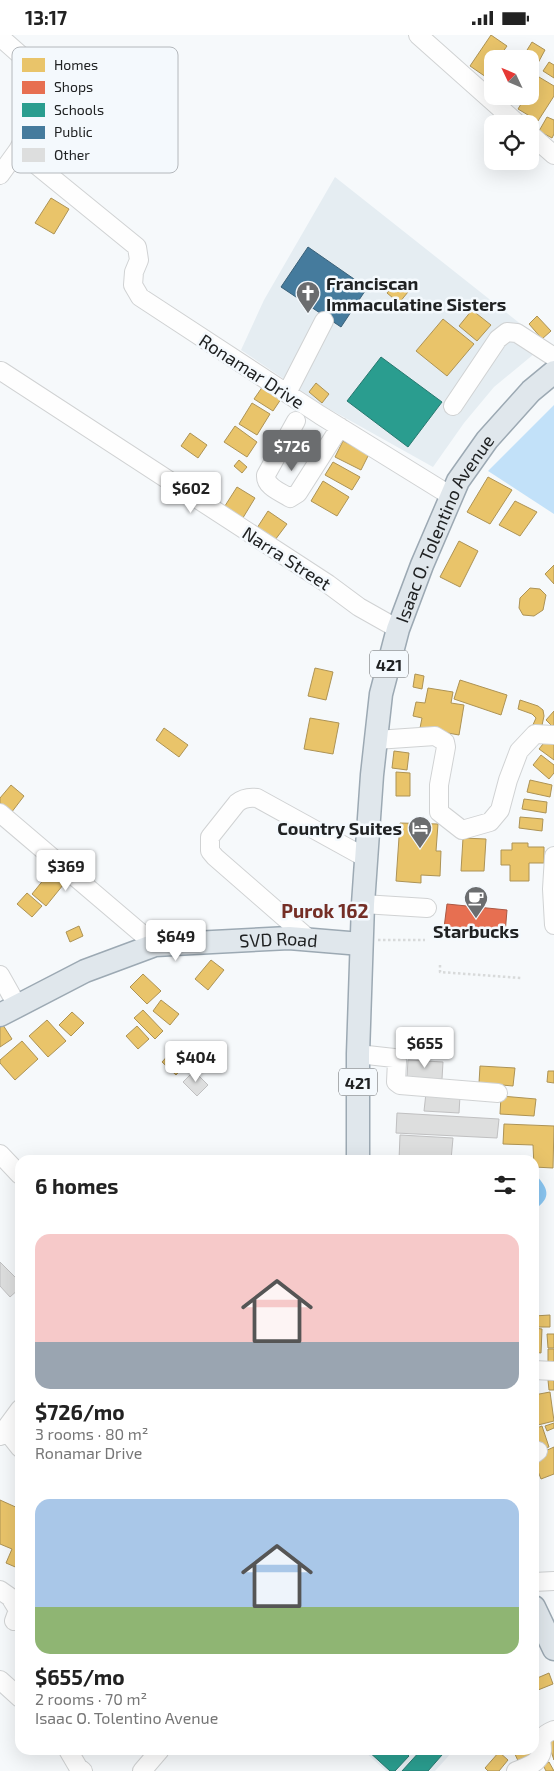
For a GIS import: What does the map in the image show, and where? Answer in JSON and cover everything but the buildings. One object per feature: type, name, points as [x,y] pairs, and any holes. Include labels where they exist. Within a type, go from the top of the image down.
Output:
[{"type":"main road","name":"Isaac O. Tolentino Avenue","points":[[358,1155],[358,1054],[363,904],[381,694],[398,629],[422,565],[458,481],[487,440],[530,391],[554,372]]},
{"type":"main road","name":"SVD Road","points":[[9,1011],[85,971],[155,945],[289,938],[362,942]]},
{"type":"main road","points":[[539,1618],[554,1649]]},
{"type":"street","points":[[418,35],[508,115]]},
{"type":"street","points":[[0,37],[12,48]]},
{"type":"street","points":[[539,141],[552,150]]},
{"type":"street","points":[[0,175],[12,158]]},
{"type":"street","name":"Ronamar Drive","points":[[46,173],[137,247],[139,260],[134,272],[133,285],[140,297],[340,427],[451,496]]},
{"type":"street","points":[[287,393],[324,321]]},
{"type":"street","points":[[453,407],[498,339],[507,332],[517,333],[554,357]]},
{"type":"street","name":"Narra Street","points":[[1,371],[328,584],[359,607],[398,629]]},
{"type":"street","points":[[296,421],[266,475],[268,484],[290,498],[298,493],[340,427]]},
{"type":"street","points":[[376,740],[435,736],[445,742],[446,747],[439,785],[439,812],[462,830],[490,822],[500,811],[508,780],[519,751],[536,733],[554,735]]},
{"type":"street","points":[[309,939],[215,857],[210,851],[210,837],[237,803],[242,799],[250,797],[257,798],[366,858]]},
{"type":"street","points":[[0,813],[155,945]]},
{"type":"street","points":[[554,856],[552,889],[554,925]]},
{"type":"street","points":[[363,904],[428,908]]},
{"type":"street","points":[[0,975],[9,1011]]},
{"type":"street","points":[[358,1054],[394,1058],[397,1061],[396,1082],[400,1085],[498,1093]]},
{"type":"street","points":[[0,1154],[15,1170]]},
{"type":"street","points":[[539,1370],[554,1371]]},
{"type":"street","points":[[15,1415],[2,1432],[15,1444]]},
{"type":"street","points":[[539,1582],[554,1581]]},
{"type":"street","points":[[0,1590],[10,1597],[15,1605]]},
{"type":"street","points":[[0,1680],[15,1693]]},
{"type":"street","points":[[516,1771],[537,1761],[541,1755],[541,1739],[544,1733],[554,1730]]},
{"type":"street","points":[[71,1755],[79,1770]]},
{"type":"street","points":[[142,1771],[156,1755]]},
{"type":"path","points":[[362,942],[425,940]]},
{"type":"path","points":[[440,965],[440,972],[521,978]]},
{"type":"shaded area","points":[[335,177],[546,344],[494,387],[464,423],[433,467],[324,406],[241,350],[264,300]]},
{"type":"shaded area","points":[[554,405],[554,514],[488,471]]},
{"type":"shaded area","points":[[368,1755],[449,1755],[435,1771],[386,1771]]},
{"type":"water","points":[[539,1179],[546,1192],[546,1197],[540,1205]]},
{"type":"place","name":"Franciscan Immaculatine Sisters","points":[[308,314]]},
{"type":"place","name":"Country Suites","points":[[420,849]]},
{"type":"place","name":"Starbucks","points":[[476,919]]},
{"type":"district","name":"Purok 162","points":[[325,910]]}]
